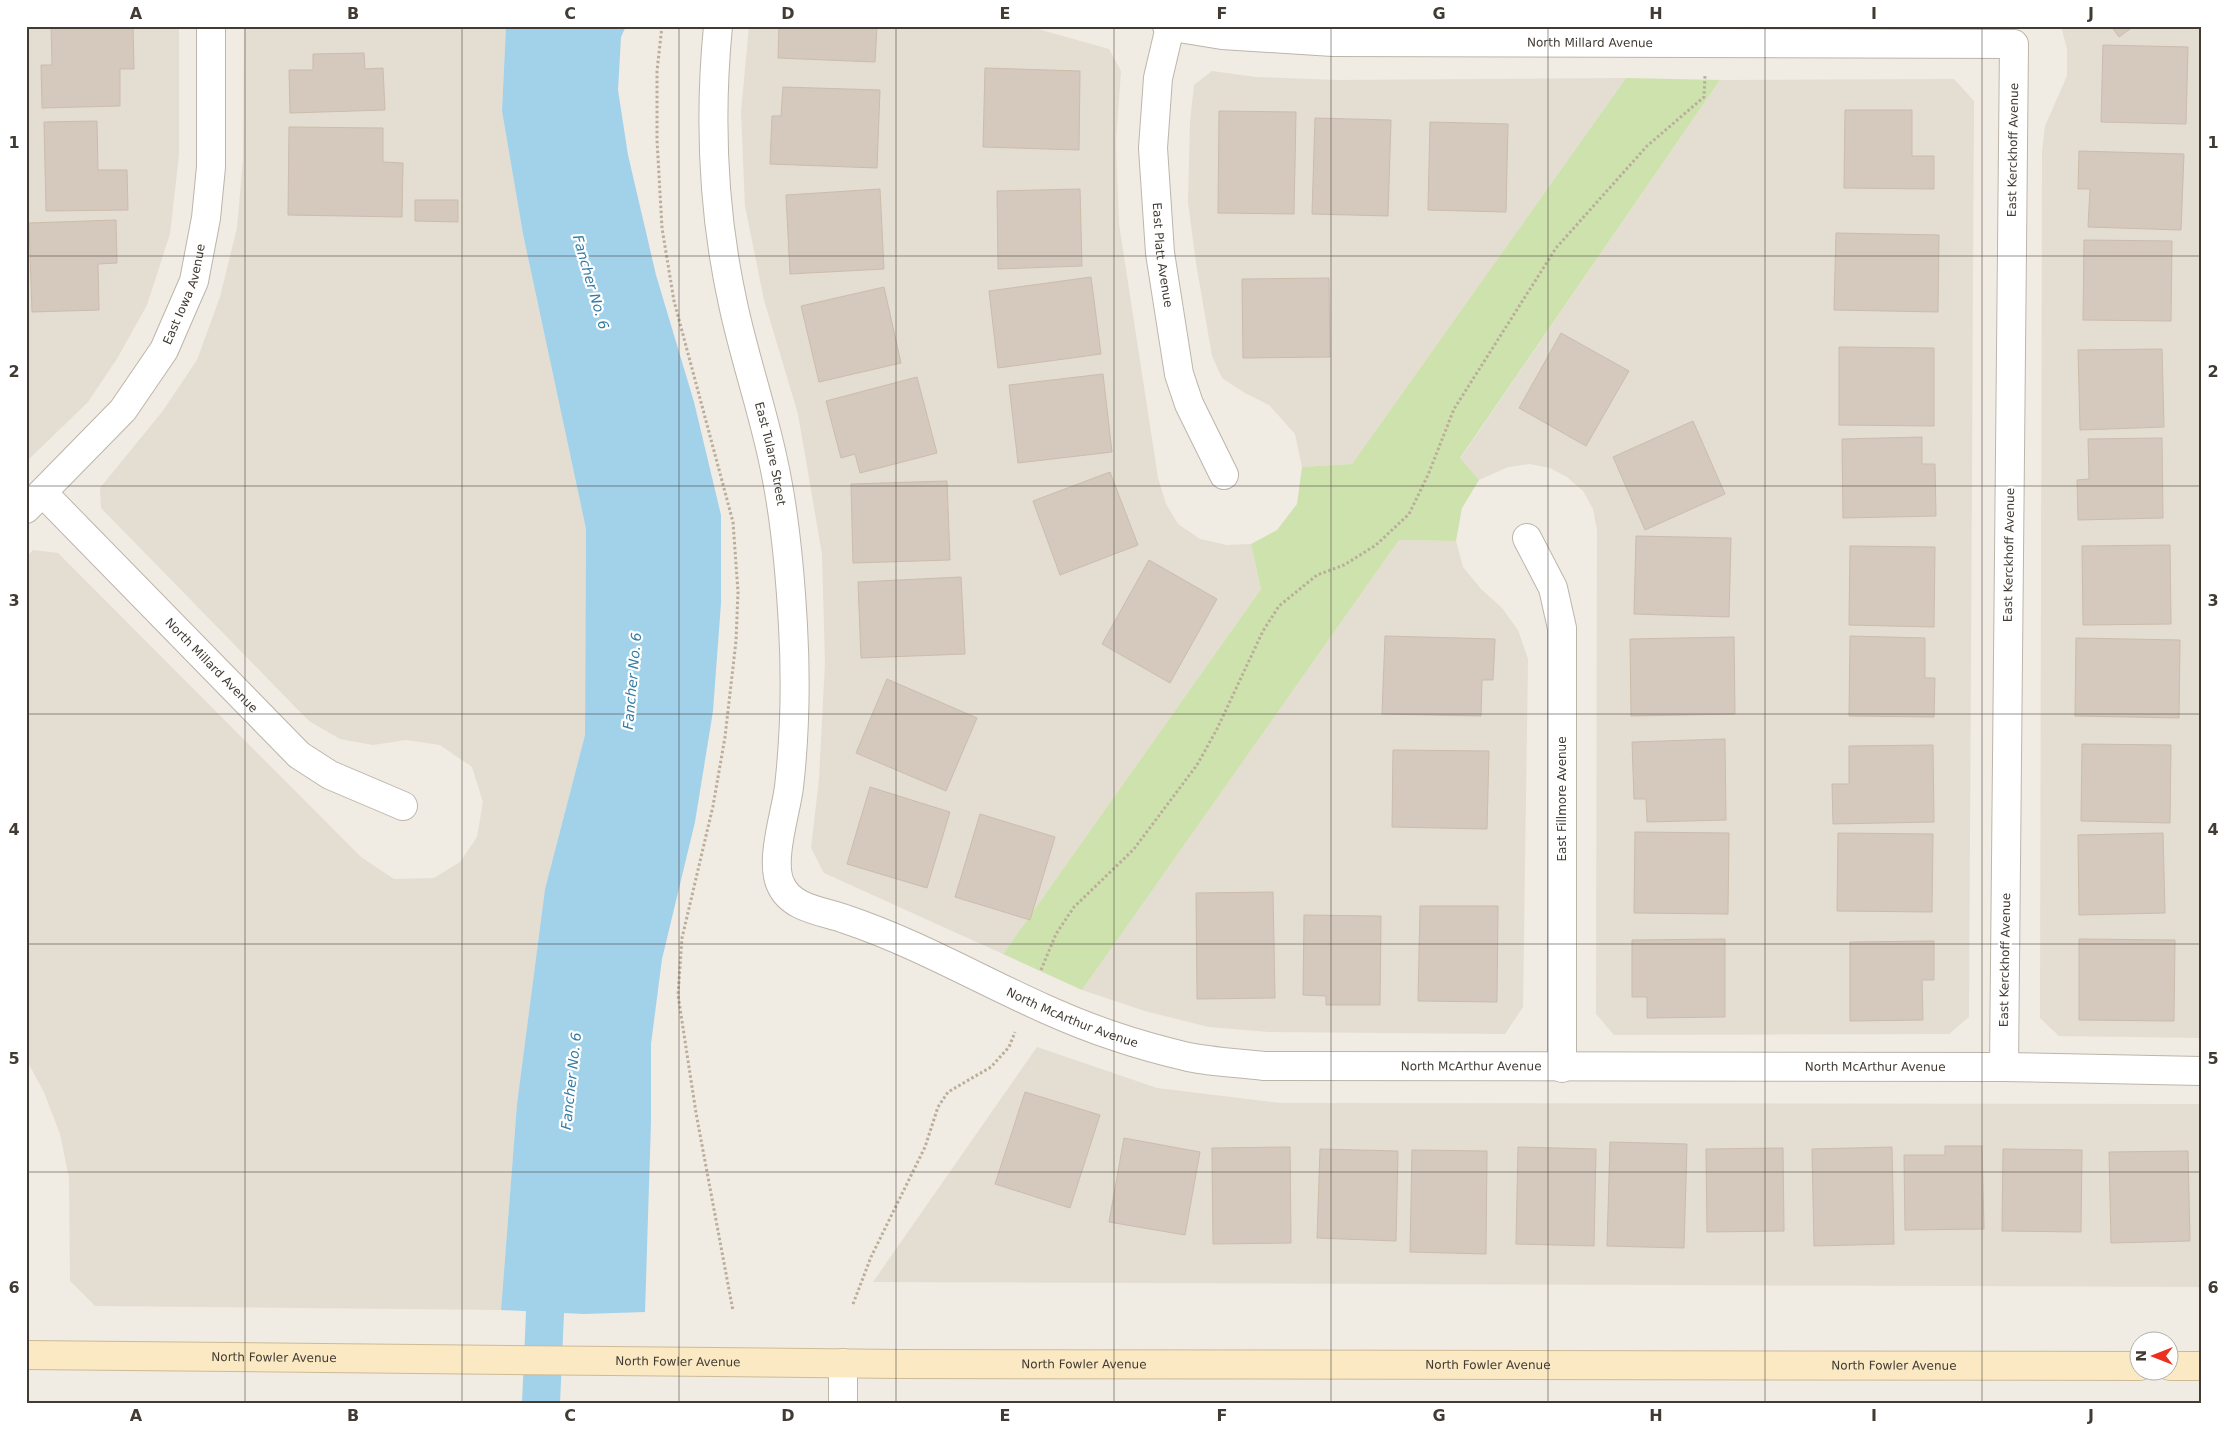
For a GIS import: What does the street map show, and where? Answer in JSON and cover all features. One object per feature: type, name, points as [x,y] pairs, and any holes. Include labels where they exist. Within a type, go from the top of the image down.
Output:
[{"type":"main road","name":"North Fowler Avenue","points":[[26,1355],[842,1363],[2130,1366]]},
{"type":"main road","points":[[2180,1366],[2201,1366]]},
{"type":"street","name":"East Iowa Avenue","points":[[34,501],[123,410],[164,350],[194,281],[206,218],[211,167],[211,26]]},
{"type":"street","name":"East Tulare Street","points":[[718,26],[712,125],[719,225],[733,306],[774,463],[787,542],[793,629],[793,720],[789,788],[777,857],[780,883]]},
{"type":"street","name":"North Millard Avenue","points":[[1168,27],[1222,35],[1333,42],[2014,44]]},
{"type":"street","name":"East Platt Avenue","points":[[1168,27],[1158,78],[1153,148],[1160,253],[1179,374],[1189,404],[1224,475]]},
{"type":"street","name":"East Kerckhoff Avenue","points":[[2004,1067],[2014,44]]},
{"type":"street","name":"North Millard Avenue","points":[[34,501],[299,755],[330,775],[403,806]]},
{"type":"street","name":"East Fillmore Avenue","points":[[1528,538],[1553,588],[1562,628],[1562,1068]]},
{"type":"street","name":"North McArthur Avenue","points":[[780,883],[792,899],[810,910],[841,917],[894,937],[1055,1015],[1115,1036],[1189,1057],[1264,1066],[1562,1068],[2004,1067],[2201,1071]]},
{"type":"street","points":[[842,1363],[843,1403]]},
{"type":"path","points":[[662,26],[657,71],[657,140],[662,228],[674,301],[734,522],[737,582],[736,641],[725,737],[713,806],[682,938],[678,995],[696,1114],[734,1311]]},
{"type":"path","points":[[1041,971],[1056,934],[1074,907],[1134,849],[1197,765],[1217,729],[1263,631],[1279,606],[1316,575],[1344,565],[1376,545],[1410,514],[1428,475],[1454,409],[1556,248],[1647,146],[1704,97],[1705,78]]},
{"type":"path","points":[[853,1304],[871,1257],[925,1147],[938,1107],[948,1092],[990,1067],[1008,1047],[1014,1035]]},
{"type":"shaded area","points":[[26,26],[179,26],[179,155],[170,234],[147,305],[118,357],[88,402],[26,462]]},
{"type":"shaded area","points":[[244,26],[506,26],[502,111],[523,234],[586,529],[585,735],[545,889],[517,1104],[501,1310],[95,1306],[70,1281],[69,1178],[60,1134],[44,1092],[26,1059],[26,557],[33,550],[58,553],[361,857],[394,879],[434,878],[460,862],[477,837],[483,802],[472,767],[440,745],[406,740],[373,745],[340,739],[309,721],[101,508],[100,488],[162,412],[197,360],[220,297],[237,228],[243,159]]},
{"type":"shaded area","points":[[749,26],[1027,26],[1109,49],[1121,71],[1116,142],[1119,224],[1158,478],[1166,504],[1178,524],[1200,539],[1227,545],[1251,544],[1261,589],[1003,954],[824,873],[811,848],[819,779],[825,663],[822,554],[798,414],[764,300],[745,206],[741,112]]},
{"type":"shaded area","points":[[2061,26],[2201,26],[2201,1038],[2059,1036],[2040,1018],[2042,151],[2045,126],[2067,76],[2067,49]]},
{"type":"shaded area","points":[[1212,71],[1256,77],[1336,80],[1626,78],[1352,464],[1302,467],[1295,434],[1269,405],[1245,393],[1222,378],[1212,356],[1188,202],[1190,122],[1194,85]]},
{"type":"shaded area","points":[[1954,79],[1974,101],[1969,1017],[1949,1034],[1614,1035],[1596,1014],[1597,530],[1593,509],[1583,491],[1567,477],[1550,468],[1530,464],[1508,467],[1479,480],[1460,459],[1720,80]]},
{"type":"shaded area","points":[[1399,540],[1456,541],[1463,567],[1481,589],[1502,608],[1518,630],[1528,659],[1523,1007],[1505,1034],[1269,1032],[1209,1027],[1145,1011],[1082,990]]},
{"type":"shaded area","points":[[1037,1047],[1157,1088],[1281,1103],[2201,1104],[2201,1287],[873,1282]]},
{"type":"green space","points":[[1626,78],[1720,80],[1460,458],[1479,480],[1462,508],[1456,541],[1399,540],[1082,990],[1003,954],[1261,589],[1251,544],[1277,530],[1297,504],[1302,467],[1352,464]]},
{"type":"water","points":[[506,26],[626,26],[621,37],[618,90],[628,155],[656,275],[694,402],[721,515],[721,603],[713,711],[695,822],[662,959],[651,1044],[651,1122],[645,1312],[584,1314],[501,1310],[517,1104],[545,889],[585,735],[586,529],[523,234],[502,111]]},
{"type":"building","points":[[51,26],[133,26],[134,69],[120,69],[120,106],[42,108],[41,65],[52,65]]},
{"type":"building","points":[[779,26],[877,26],[875,62],[778,58]]},
{"type":"building","points":[[2111,26],[2134,26],[2119,37]]},
{"type":"building","points":[[2103,45],[2188,47],[2186,124],[2101,122]]},
{"type":"building","points":[[364,53],[365,69],[383,68],[385,110],[290,113],[289,70],[313,70],[313,54]]},
{"type":"building","points":[[985,68],[1080,71],[1079,150],[983,147]]},
{"type":"building","points":[[783,87],[880,90],[877,168],[770,164],[772,116],[781,116]]},
{"type":"building","points":[[1845,110],[1912,110],[1912,156],[1934,156],[1934,189],[1844,188]]},
{"type":"building","points":[[1219,111],[1296,112],[1294,214],[1218,213]]},
{"type":"building","points":[[1315,118],[1391,120],[1388,216],[1312,214]]},
{"type":"building","points":[[97,121],[98,170],[127,170],[128,210],[46,211],[44,122]]},
{"type":"building","points":[[1430,122],[1508,124],[1506,212],[1428,210]]},
{"type":"building","points":[[289,127],[383,128],[383,162],[403,163],[402,217],[288,215]]},
{"type":"building","points":[[2079,151],[2184,154],[2181,230],[2088,227],[2090,189],[2078,189]]},
{"type":"building","points":[[880,189],[884,269],[790,274],[786,195]]},
{"type":"building","points":[[1080,189],[1082,266],[998,269],[997,191]]},
{"type":"building","points":[[415,200],[458,200],[458,222],[415,221]]},
{"type":"building","points":[[116,220],[117,263],[98,264],[99,310],[32,312],[29,223]]},
{"type":"building","points":[[1836,233],[1939,235],[1938,312],[1834,310]]},
{"type":"building","points":[[2084,240],[2172,241],[2171,321],[2083,320]]},
{"type":"building","points":[[1091,277],[1101,354],[998,368],[989,291]]},
{"type":"building","points":[[1329,278],[1330,357],[1243,358],[1242,279]]},
{"type":"building","points":[[884,287],[901,363],[819,382],[801,306]]},
{"type":"building","points":[[1561,333],[1629,371],[1586,446],[1519,408]]},
{"type":"building","points":[[1839,347],[1934,348],[1934,426],[1839,425]]},
{"type":"building","points":[[2162,349],[2164,427],[2080,430],[2078,350]]},
{"type":"building","points":[[1103,374],[1112,452],[1018,463],[1009,385]]},
{"type":"building","points":[[917,377],[937,453],[860,473],[855,454],[841,458],[826,401]]},
{"type":"building","points":[[1693,421],[1725,494],[1645,530],[1613,457]]},
{"type":"building","points":[[1922,437],[1922,464],[1935,464],[1936,516],[1843,518],[1842,439]]},
{"type":"building","points":[[2162,438],[2163,518],[2078,520],[2077,480],[2089,479],[2088,439]]},
{"type":"building","points":[[1110,472],[1138,545],[1060,575],[1033,501]]},
{"type":"building","points":[[947,481],[950,560],[853,563],[851,484]]},
{"type":"building","points":[[1636,536],[1731,538],[1729,617],[1634,614]]},
{"type":"building","points":[[2170,545],[2171,624],[2083,625],[2082,546]]},
{"type":"building","points":[[1850,546],[1935,547],[1934,627],[1849,625]]},
{"type":"building","points":[[1149,560],[1217,599],[1170,683],[1102,644]]},
{"type":"building","points":[[961,577],[965,654],[861,658],[858,582]]},
{"type":"building","points":[[1385,636],[1495,639],[1493,680],[1482,680],[1481,716],[1382,714]]},
{"type":"building","points":[[1850,636],[1925,638],[1925,678],[1935,678],[1934,717],[1849,716]]},
{"type":"building","points":[[1734,637],[1735,714],[1631,716],[1630,639]]},
{"type":"building","points":[[2076,638],[2180,640],[2179,718],[2075,716]]},
{"type":"building","points":[[887,679],[977,718],[946,791],[856,753]]},
{"type":"building","points":[[1725,739],[1726,820],[1647,822],[1646,799],[1634,799],[1632,742]]},
{"type":"building","points":[[2082,744],[2171,745],[2170,823],[2081,821]]},
{"type":"building","points":[[1933,745],[1934,822],[1833,824],[1832,784],[1849,784],[1849,746]]},
{"type":"building","points":[[1393,750],[1489,751],[1487,829],[1392,827]]},
{"type":"building","points":[[870,787],[950,812],[927,888],[847,864]]},
{"type":"building","points":[[980,814],[1055,837],[1030,920],[955,897]]},
{"type":"building","points":[[1635,832],[1729,833],[1728,914],[1634,913]]},
{"type":"building","points":[[1838,833],[1933,834],[1932,912],[1837,911]]},
{"type":"building","points":[[2163,833],[2165,913],[2079,915],[2078,835]]},
{"type":"building","points":[[1273,892],[1275,998],[1197,999],[1196,893]]},
{"type":"building","points":[[1420,906],[1498,906],[1497,1002],[1418,1001]]},
{"type":"building","points":[[1304,915],[1381,916],[1380,1005],[1326,1005],[1326,996],[1303,995]]},
{"type":"building","points":[[1725,939],[1725,1017],[1647,1018],[1647,997],[1632,997],[1632,940]]},
{"type":"building","points":[[2079,939],[2175,940],[2174,1021],[2079,1020]]},
{"type":"building","points":[[1934,941],[1934,980],[1922,980],[1923,1020],[1850,1021],[1850,942]]},
{"type":"building","points":[[1025,1092],[1100,1115],[1070,1208],[995,1184]]},
{"type":"building","points":[[1124,1138],[1200,1152],[1185,1235],[1109,1222]]},
{"type":"building","points":[[1610,1142],[1687,1144],[1684,1248],[1607,1246]]},
{"type":"building","points":[[1945,1146],[1982,1146],[1984,1229],[1905,1230],[1904,1155],[1945,1155]]},
{"type":"building","points":[[1290,1147],[1291,1243],[1213,1244],[1212,1148]]},
{"type":"building","points":[[1518,1147],[1596,1149],[1594,1246],[1516,1244]]},
{"type":"building","points":[[1892,1147],[1894,1244],[1814,1246],[1812,1149]]},
{"type":"building","points":[[1783,1148],[1784,1231],[1707,1232],[1706,1149]]},
{"type":"building","points":[[1320,1149],[1398,1151],[1396,1241],[1317,1238]]},
{"type":"building","points":[[2003,1149],[2082,1150],[2081,1232],[2002,1231]]},
{"type":"building","points":[[1412,1150],[1487,1151],[1486,1254],[1410,1252]]},
{"type":"building","points":[[2201,1150],[2201,1245],[2200,1245]]},
{"type":"building","points":[[2188,1151],[2190,1241],[2111,1243],[2109,1152]]},
{"type":"waterway","name":"Fancher No. 6","points":[[541,1403],[545,1313],[551,1261]]}]
